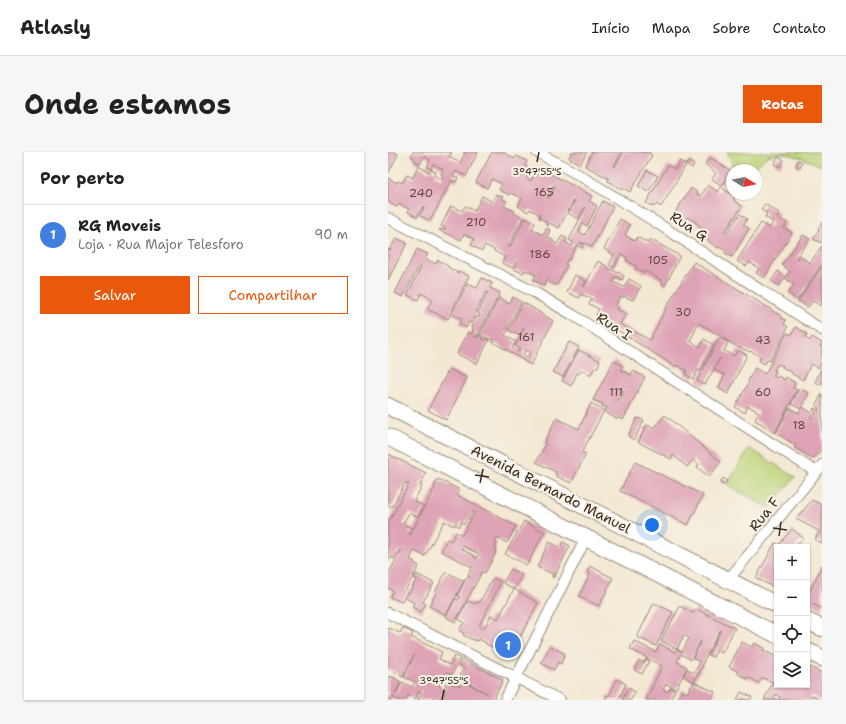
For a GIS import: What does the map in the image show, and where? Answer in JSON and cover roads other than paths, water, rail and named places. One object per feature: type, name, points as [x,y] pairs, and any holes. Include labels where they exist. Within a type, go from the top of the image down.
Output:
[{"type":"main road","name":"Avenida Bernardo Manuel","points":[[388,406],[774,603]]},
{"type":"main road","name":"Avenida Bernardo Manuel","points":[[388,437],[774,633]]},
{"type":"main road","points":[[810,622],[822,628]]},
{"type":"main road","points":[[809,652],[822,658]]},
{"type":"street","name":"Rua G","points":[[537,152],[579,175],[648,217],[822,330]]},
{"type":"street","name":"Rua I","points":[[388,218],[534,292],[819,469]]},
{"type":"street","name":"Rua F","points":[[728,580],[819,469]]},
{"type":"street","points":[[505,700],[586,538]]},
{"type":"street","points":[[388,613],[560,700]]},
{"type":"place","name":"RG Moveis","points":[[508,645]]}]
